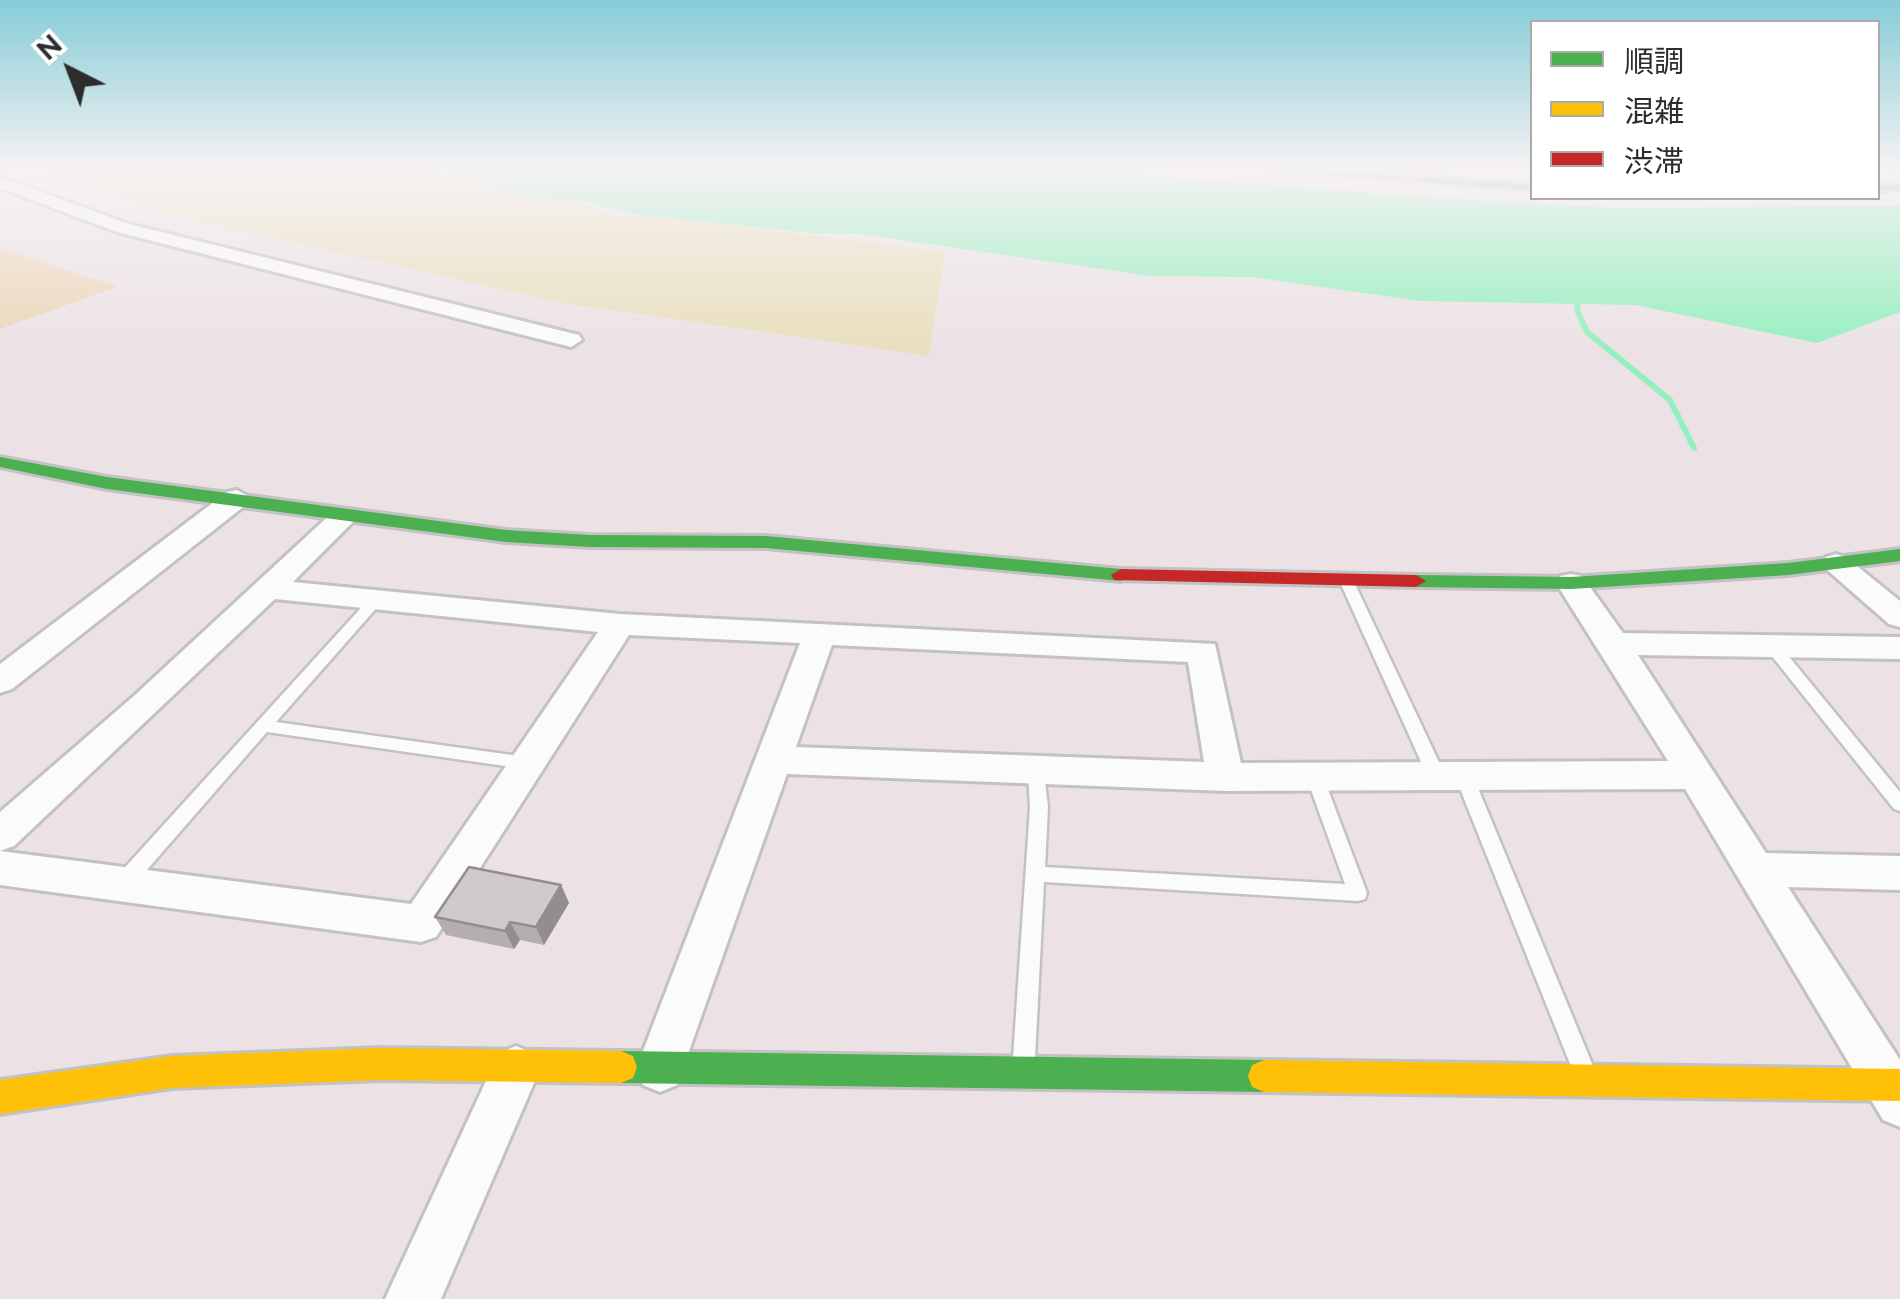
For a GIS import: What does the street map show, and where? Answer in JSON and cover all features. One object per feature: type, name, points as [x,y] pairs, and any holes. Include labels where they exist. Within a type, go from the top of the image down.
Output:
[{"type":"street","points":[[138,232],[572,340]]},
{"type":"street","points":[[0,462],[106,483],[506,536],[590,541],[766,542],[1104,575],[1571,584],[1836,563],[1900,554]]},
{"type":"street","points":[[0,681],[237,498]]},
{"type":"street","points":[[0,835],[147,704],[344,516]]},
{"type":"street","points":[[1836,563],[1900,617]]},
{"type":"street","points":[[1571,584],[1614,644],[1897,1091]]},
{"type":"street","points":[[267,589],[620,624],[1203,652],[1224,777]]},
{"type":"street","points":[[0,868],[420,924],[620,624]]},
{"type":"street","points":[[660,1069],[820,634]]},
{"type":"street","points":[[1614,644],[1900,648]]},
{"type":"street","points":[[776,760],[1036,773],[1224,777],[1694,775]]},
{"type":"street","points":[[1754,869],[1900,872]]},
{"type":"street","points":[[0,1097],[172,1072],[381,1064],[516,1069],[1587,1079],[1897,1091]]},
{"type":"street","points":[[413,1299],[516,1069]]},
{"type":"lane","points":[[1347,582],[1450,775],[1587,1079]]},
{"type":"lane","points":[[122,884],[375,601]]},
{"type":"lane","points":[[1772,646],[1900,804]]},
{"type":"lane","points":[[263,726],[527,763]]},
{"type":"lane","points":[[1024,1073],[1040,807],[1036,773]]},
{"type":"lane","points":[[1036,874],[1358,893],[1314,776]]},
{"type":"shaded area","points":[[245,232],[784,232],[945,252],[929,356],[557,302]]},
{"type":"shaded area","points":[[800,232],[1900,232],[1900,312],[1817,343],[1635,305],[1420,301],[1251,277],[1150,276],[860,234]]},
{"type":"shaded area","points":[[2,248],[117,287],[0,329]]},
{"type":"building","points":[[469,867],[561,885],[536,927],[510,922],[505,931],[435,917]]},
{"type":"waterway","points":[[1578,301],[1579,294]]},
{"type":"waterway","points":[[1578,299],[1577,310],[1587,332],[1670,400],[1694,448]]},
{"type":"traffic: fast","points":[[0,462],[107,483],[506,536],[590,541],[766,542],[1121,575]]},
{"type":"traffic: fast","points":[[1416,581],[1571,583],[1788,569],[1900,555]]},
{"type":"traffic: fast","points":[[621,1067],[1264,1076]]},
{"type":"traffic: slow","points":[[0,1097],[172,1072],[381,1064],[621,1067]]},
{"type":"traffic: slow","points":[[1264,1076],[1900,1085]]},
{"type":"traffic: jam","points":[[1121,575],[1416,581]]}]
